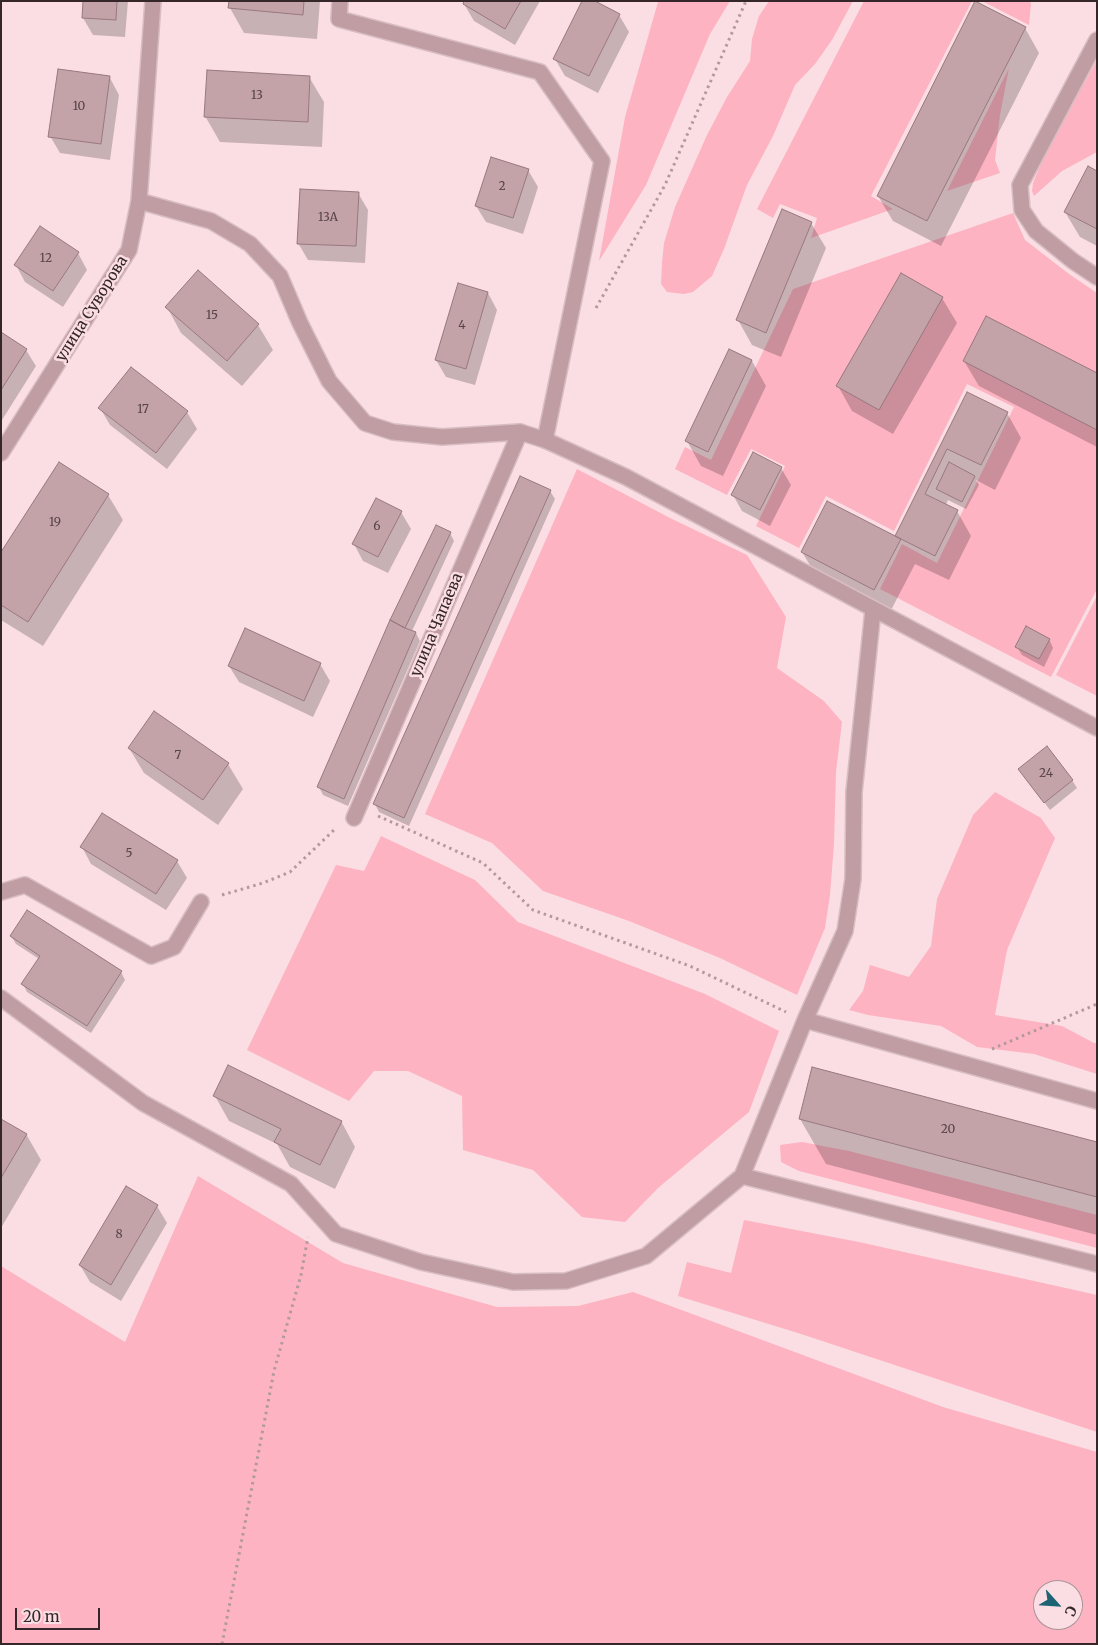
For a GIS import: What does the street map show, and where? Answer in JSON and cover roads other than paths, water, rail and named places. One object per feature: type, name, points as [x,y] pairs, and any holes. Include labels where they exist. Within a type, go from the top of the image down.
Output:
[{"type":"street","name":"улица Суворова","points":[[1,453],[129,250],[139,202],[153,1]]},
{"type":"street","points":[[340,1],[339,19],[540,72],[602,161],[545,440]]},
{"type":"street","points":[[1097,40],[1020,184],[1022,210],[1036,230],[1073,261],[1097,277]]},
{"type":"street","points":[[139,202],[211,221],[250,244],[280,276],[300,322],[330,381],[366,423],[393,432],[442,437],[520,432],[545,440],[626,477],[1097,728]]},
{"type":"street","name":"улица Чапаева","points":[[356,813],[520,432]]},
{"type":"street","points":[[1,998],[143,1103],[291,1184],[336,1234],[421,1262],[513,1282],[566,1281],[646,1256],[742,1176],[805,1020],[845,931],[853,879],[854,792],[873,610]]},
{"type":"street","points":[[1,892],[25,885],[151,956],[174,947],[201,902]]},
{"type":"street","points":[[805,1020],[1097,1101]]},
{"type":"street","points":[[742,1176],[1097,1264]]}]
